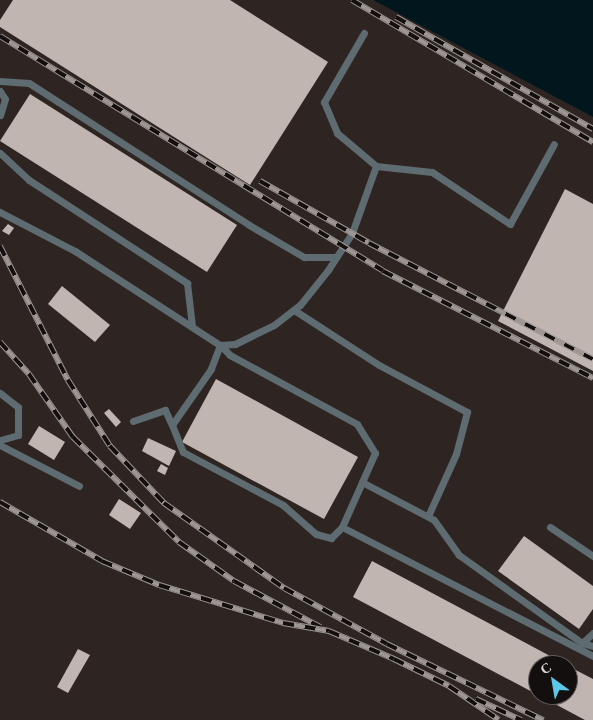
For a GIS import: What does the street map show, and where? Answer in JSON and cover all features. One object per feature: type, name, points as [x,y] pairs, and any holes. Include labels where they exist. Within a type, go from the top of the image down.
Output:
[{"type":"lane","points":[[364,33],[324,102],[337,133],[376,166],[432,172],[510,224],[554,144]]},
{"type":"lane","points":[[0,81],[29,82],[249,225],[304,257],[336,258]]},
{"type":"lane","points":[[0,91],[5,99],[0,115]]},
{"type":"lane","points":[[0,152],[29,180],[187,283],[192,326]]},
{"type":"lane","points":[[220,345],[243,340],[274,325],[294,310],[336,258],[352,233],[376,166]]},
{"type":"lane","points":[[0,212],[75,251],[192,326],[220,345],[230,355],[357,424],[375,453],[342,527],[331,538],[316,534],[282,505],[183,452],[165,410],[133,420]]},
{"type":"lane","points":[[294,310],[379,365],[467,412],[456,454],[428,516]]},
{"type":"lane","points":[[172,425],[211,369],[220,345]]},
{"type":"lane","points":[[0,393],[18,407],[18,435],[0,440]]},
{"type":"lane","points":[[0,445],[78,486]]},
{"type":"lane","points":[[362,482],[434,520],[460,555],[582,642],[593,646]]},
{"type":"lane","points":[[342,527],[593,656]]},
{"type":"lane","points":[[550,527],[593,556]]},
{"type":"lane","points":[[582,642],[593,633]]},
{"type":"water","points":[[373,0],[593,0],[593,117]]},
{"type":"building","points":[[13,0],[230,0],[328,62],[250,185],[0,27],[0,20]]},
{"type":"building","points":[[30,94],[237,225],[207,272],[0,141]]},
{"type":"building","points":[[565,189],[593,204],[593,371],[498,321]]},
{"type":"building","points":[[8,224],[14,228],[9,235],[2,231]]},
{"type":"building","points":[[62,286],[110,325],[95,342],[48,304]]},
{"type":"building","points":[[216,379],[358,457],[324,519],[182,442]]},
{"type":"building","points":[[109,409],[121,422],[116,427],[104,413]]},
{"type":"building","points":[[39,426],[65,442],[54,460],[28,444]]},
{"type":"building","points":[[148,438],[176,451],[169,466],[142,451]]},
{"type":"building","points":[[161,464],[168,468],[165,475],[157,471]]},
{"type":"building","points":[[119,499],[141,513],[130,529],[109,515]]},
{"type":"building","points":[[524,536],[593,586],[593,609],[579,629],[498,571]]},
{"type":"building","points":[[372,561],[548,655],[528,655],[528,690],[353,597]]},
{"type":"building","points":[[78,649],[90,655],[68,693],[57,687]]},
{"type":"building","points":[[578,671],[593,679],[593,720],[585,720],[557,705],[578,705]]},
{"type":"railway","points":[[352,0],[593,142]]},
{"type":"railway","points":[[396,17],[593,129]]},
{"type":"railway","points":[[0,36],[383,271],[593,378]]},
{"type":"railway","points":[[260,181],[369,243],[593,359]]},
{"type":"railway","points":[[0,246],[68,380],[110,446],[164,503],[284,588],[387,644],[543,720]]},
{"type":"railway","points":[[0,342],[29,374],[73,437],[179,542],[234,581],[320,627]]},
{"type":"railway","points":[[0,502],[102,561],[159,585],[283,623],[329,631],[394,659],[449,686],[499,720]]},
{"type":"railway","points":[[476,699],[521,720]]}]
